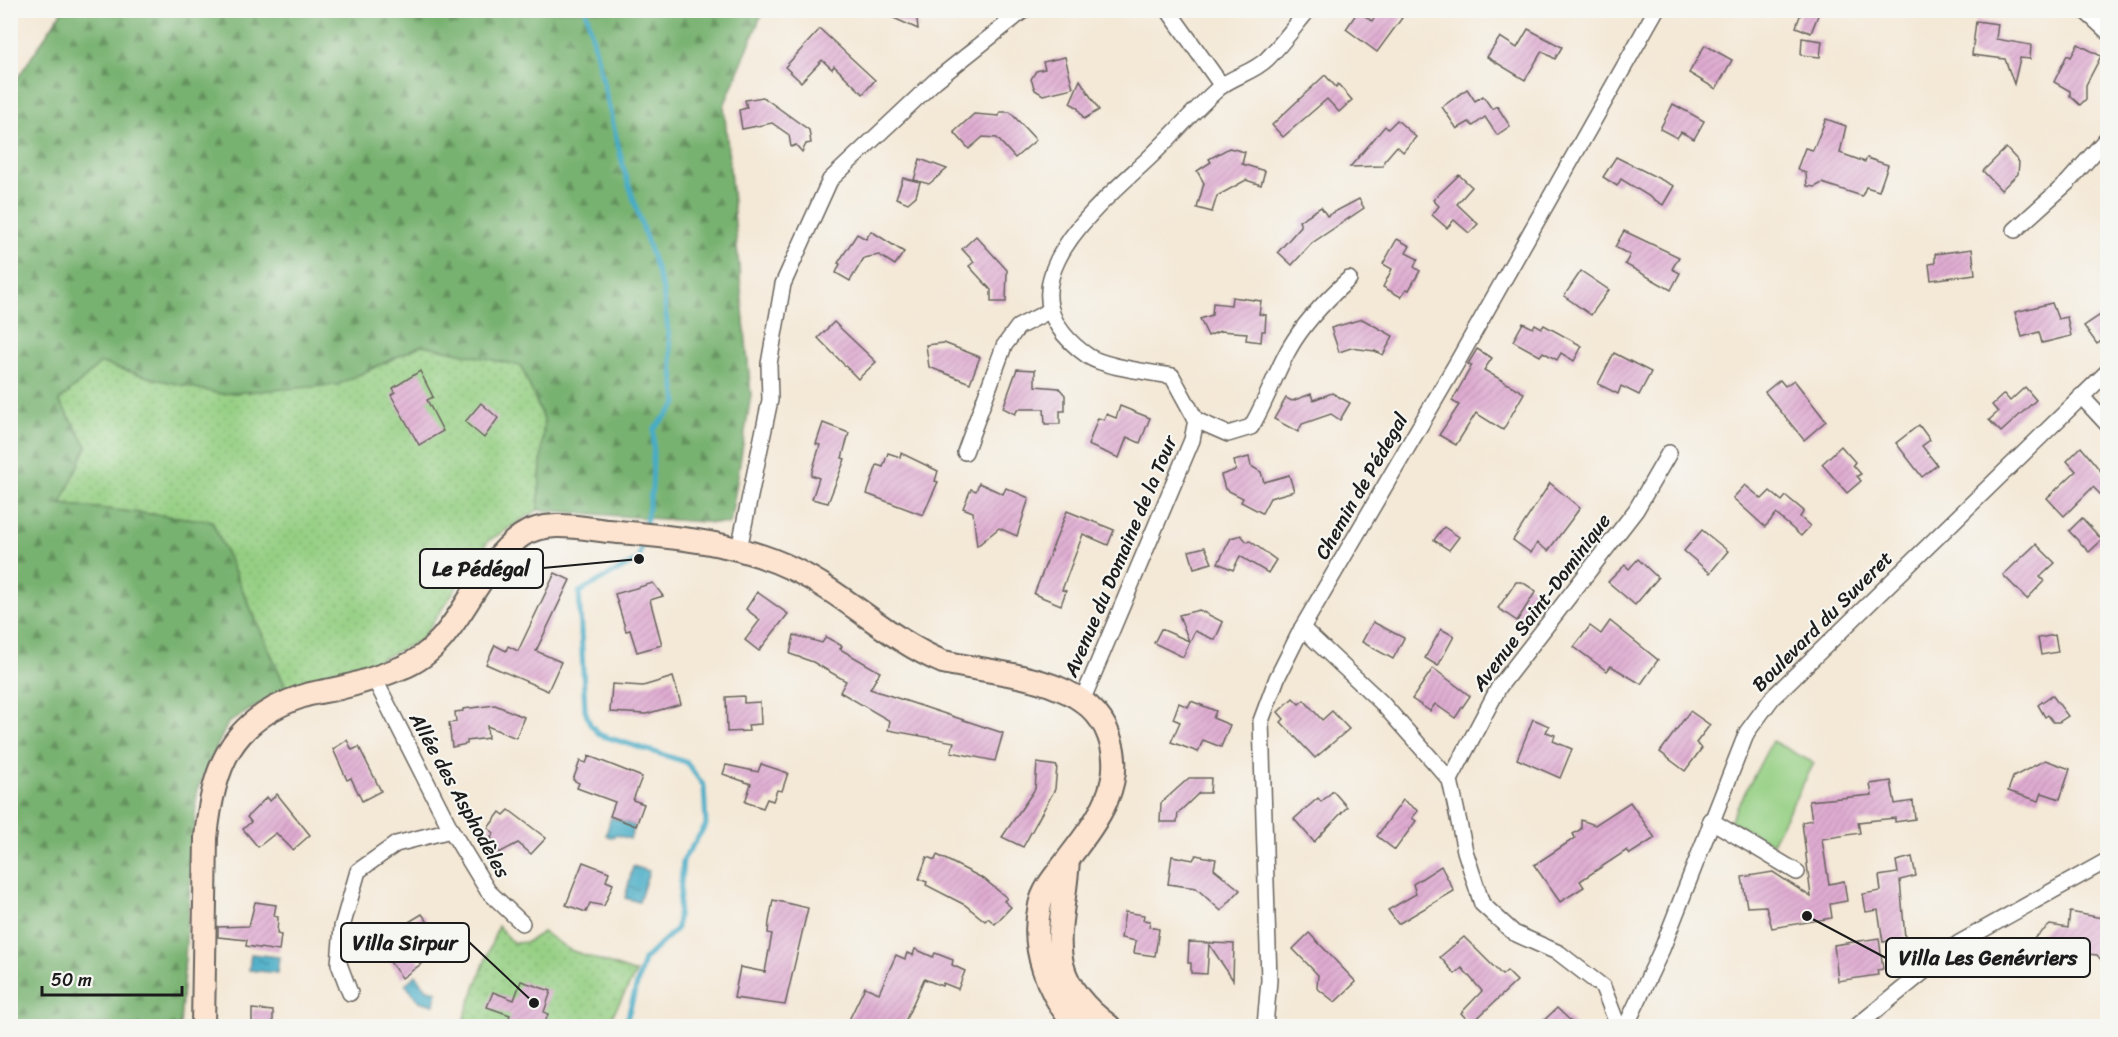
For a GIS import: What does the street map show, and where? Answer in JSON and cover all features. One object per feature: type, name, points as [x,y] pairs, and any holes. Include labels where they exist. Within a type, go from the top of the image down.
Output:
[{"type":"street","points":[[739,549],[770,400],[768,364],[783,284],[830,180],[935,81],[1024,10]]},
{"type":"street","points":[[1168,10],[1222,86]]},
{"type":"street","name":"Avenue du Domaine de la Tour","points":[[1082,701],[1192,440],[1196,420],[1172,376],[1132,369],[1089,357],[1063,331],[1051,310],[1048,281],[1069,242],[1096,206],[1222,86],[1266,61],[1308,10]]},
{"type":"street","name":"Chemin de Pédegal","points":[[1265,1026],[1269,980],[1261,721],[1277,678],[1302,628],[1465,349],[1656,10]]},
{"type":"street","points":[[2084,10],[2108,32]]},
{"type":"street","points":[[2015,230],[2068,182],[2108,137]]},
{"type":"street","points":[[1196,420],[1228,434],[1251,427],[1267,400],[1290,348],[1321,306],[1349,279]]},
{"type":"street","points":[[965,452],[1004,346],[1018,327],[1051,310]]},
{"type":"street","name":"Boulevard du Suveret","points":[[1626,1026],[1662,949],[1710,820],[1747,732],[1773,697],[2108,371]]},
{"type":"street","points":[[2081,396],[2108,425]]},
{"type":"street","name":"Avenue Saint-Dominique","points":[[1450,780],[1499,687],[1636,510],[1669,453]]},
{"type":"street","points":[[203,1026],[206,838],[209,808],[222,761],[244,731],[256,720],[279,706],[304,696],[374,678],[406,666],[423,656],[447,632],[492,562],[523,534],[539,529],[564,526],[692,540],[739,549],[793,569],[925,655],[943,662],[1058,687],[1082,701],[1099,715],[1114,751],[1115,766],[1111,790],[1102,813],[1053,878],[1040,903],[1036,934],[1055,977],[1064,1014],[1076,1026]]},
{"type":"street","points":[[1302,628],[1381,702],[1450,780],[1465,851],[1482,904],[1514,933],[1559,953],[1603,987],[1618,1026]]},
{"type":"street","name":"Allée des Asphodèles","points":[[374,678],[452,830],[488,891],[522,923]]},
{"type":"street","points":[[1710,820],[1797,872]]},
{"type":"street","points":[[350,993],[339,964],[342,927],[358,871],[396,844],[452,830]]},
{"type":"street","points":[[1857,1026],[1959,943],[2108,860]]},
{"type":"street","points":[[196,1026],[204,973]]},
{"type":"street","points":[[1055,977],[1109,1026]]},
{"type":"green space","points":[[62,11],[763,11],[724,106],[751,395],[730,524],[538,510],[544,420],[521,366],[422,345],[337,385],[221,394],[155,379],[101,363],[59,401],[87,446],[61,504],[212,521],[286,688],[228,723],[197,790],[180,1026],[11,1026],[11,88]]},
{"type":"green space","points":[[422,345],[521,365],[544,420],[538,510],[488,541],[421,640],[360,669],[286,688],[212,521],[60,504],[59,401],[101,363],[155,379],[337,385]]},
{"type":"green space","points":[[1772,741],[1814,763],[1772,843],[1730,821]]},
{"type":"green space","points":[[498,926],[513,943],[527,942],[543,932],[570,950],[636,973],[611,1018],[610,1026],[461,1026]]},
{"type":"water","points":[[611,817],[635,826],[630,839],[617,835],[612,838],[606,835]]},
{"type":"water","points":[[633,866],[649,871],[639,902],[625,898]]},
{"type":"water","points":[[251,954],[279,957],[277,973],[249,970]]},
{"type":"water","points":[[416,975],[427,989],[437,991],[434,1005],[419,1001],[405,984]]},
{"type":"building","points":[[876,10],[916,10],[918,29]]},
{"type":"building","points":[[1802,10],[1820,10],[1811,33],[1796,27]]},
{"type":"building","points":[[1358,11],[1372,21],[1378,13],[1393,12],[1402,18],[1377,52],[1346,29]]},
{"type":"building","points":[[1976,21],[1998,24],[1996,39],[2031,45],[2030,59],[2020,58],[2014,84],[2005,59],[1972,55]]},
{"type":"building","points":[[820,29],[875,80],[863,94],[834,66],[832,69],[822,60],[801,82],[785,67]]},
{"type":"building","points":[[1528,29],[1562,47],[1555,59],[1542,51],[1525,80],[1487,57],[1500,37],[1517,48]]},
{"type":"building","points":[[1802,38],[1822,41],[1820,57],[1801,55]]},
{"type":"building","points":[[2078,44],[2101,56],[2086,85],[2086,99],[2080,105],[2070,96],[2070,91],[2054,82],[2067,55],[2071,57]]},
{"type":"building","points":[[1705,45],[1732,60],[1716,89],[1689,73]]},
{"type":"building","points":[[1065,57],[1073,88],[1043,95],[1035,90],[1031,79],[1036,71],[1045,69],[1043,62]]},
{"type":"building","points":[[1325,75],[1336,87],[1338,84],[1352,100],[1339,112],[1327,99],[1283,137],[1272,125]]},
{"type":"building","points":[[1080,80],[1099,110],[1084,119],[1077,107],[1070,103]]},
{"type":"building","points":[[1467,89],[1475,101],[1483,96],[1492,109],[1497,106],[1510,126],[1497,135],[1485,117],[1473,126],[1469,122],[1457,129],[1442,107]]},
{"type":"building","points":[[763,97],[809,130],[811,143],[806,144],[802,152],[796,145],[791,147],[789,135],[772,123],[742,129],[739,110],[747,108],[745,100]]},
{"type":"building","points":[[1673,104],[1704,121],[1694,139],[1681,132],[1677,138],[1660,129]]},
{"type":"building","points":[[1000,112],[1010,112],[1036,140],[1015,158],[997,138],[983,137],[969,149],[954,132],[974,114],[999,116]]},
{"type":"building","points":[[1826,119],[1846,126],[1840,153],[1865,162],[1867,158],[1888,165],[1879,191],[1866,187],[1862,196],[1822,183],[1815,187],[1807,186],[1806,173],[1797,169],[1805,148],[1813,150]]},
{"type":"building","points":[[1397,120],[1416,137],[1403,152],[1397,146],[1384,161],[1383,166],[1350,167],[1385,126],[1388,129]]},
{"type":"building","points":[[1229,148],[1245,152],[1242,164],[1265,171],[1261,185],[1246,180],[1217,196],[1212,212],[1197,208],[1204,183],[1197,171],[1211,162],[1209,159]]},
{"type":"building","points":[[2006,148],[2019,162],[2018,174],[2001,190],[1983,171]]},
{"type":"building","points":[[1616,157],[1674,186],[1663,205],[1621,179],[1617,186],[1603,177]]},
{"type":"building","points":[[920,159],[947,169],[929,184],[914,180]]},
{"type":"building","points":[[1459,175],[1472,187],[1457,204],[1478,224],[1469,233],[1454,220],[1447,228],[1432,215],[1439,206],[1433,200]]},
{"type":"building","points":[[903,178],[920,182],[916,196],[908,203],[896,198]]},
{"type":"building","points":[[1359,199],[1364,208],[1312,243],[1292,265],[1278,252],[1301,226],[1299,221],[1321,207],[1327,216]]},
{"type":"building","points":[[871,231],[904,252],[895,265],[879,255],[864,258],[850,281],[836,273],[840,264],[838,263],[857,234],[866,239]]},
{"type":"building","points":[[1624,231],[1679,257],[1672,269],[1680,273],[1671,290],[1625,264],[1630,255],[1615,247]]},
{"type":"building","points":[[976,236],[1007,270],[1006,302],[991,302],[991,290],[969,266],[974,262],[962,249]]},
{"type":"building","points":[[1397,239],[1410,246],[1406,253],[1418,259],[1414,267],[1420,271],[1409,290],[1406,289],[1401,297],[1383,287],[1392,269],[1383,264]]},
{"type":"building","points":[[1972,249],[1975,274],[1931,280],[1929,264],[1935,263],[1935,254]]},
{"type":"building","points":[[1581,271],[1609,290],[1591,315],[1564,296]]},
{"type":"building","points":[[1232,297],[1261,301],[1259,314],[1266,315],[1265,331],[1262,331],[1261,342],[1246,340],[1247,333],[1220,331],[1208,336],[1200,319],[1212,315],[1213,303],[1231,305]]},
{"type":"building","points":[[2052,303],[2058,319],[2067,317],[2071,336],[2042,343],[2039,332],[2022,337],[2015,312]]},
{"type":"building","points":[[2108,310],[2108,336],[2097,344],[2084,326]]},
{"type":"building","points":[[1362,319],[1393,336],[1383,355],[1375,351],[1351,348],[1339,352],[1331,328]]},
{"type":"building","points":[[834,322],[876,362],[858,379],[818,338]]},
{"type":"building","points":[[1523,323],[1533,328],[1535,324],[1542,328],[1544,325],[1582,346],[1574,361],[1561,353],[1557,360],[1543,352],[1540,356],[1513,341]]},
{"type":"building","points":[[944,343],[980,357],[970,383],[929,367],[926,345]]},
{"type":"building","points":[[1477,349],[1492,358],[1484,370],[1524,393],[1503,430],[1476,413],[1456,445],[1439,435],[1459,405],[1452,401],[1472,365],[1468,364]]},
{"type":"building","points":[[1614,353],[1651,372],[1639,395],[1621,386],[1618,394],[1598,384]]},
{"type":"building","points":[[1017,369],[1035,370],[1035,386],[1059,388],[1065,395],[1065,411],[1060,411],[1060,424],[1045,424],[1044,409],[1018,409],[1015,414],[1003,408]]},
{"type":"building","points":[[420,371],[433,397],[427,400],[443,431],[419,445],[391,395],[395,392],[393,388]]},
{"type":"building","points":[[1780,380],[1785,386],[1794,380],[1826,421],[1804,440],[1765,392]]},
{"type":"building","points":[[2025,387],[2036,400],[2001,432],[1989,420],[1998,412],[1992,405],[2004,394],[2010,401]]},
{"type":"building","points":[[1332,393],[1350,403],[1340,420],[1331,414],[1302,424],[1298,432],[1274,419],[1286,398],[1292,401],[1311,394],[1313,400]]},
{"type":"building","points":[[481,403],[498,418],[484,438],[465,422]]},
{"type":"building","points":[[1120,406],[1150,418],[1140,443],[1127,437],[1119,458],[1088,445],[1098,418],[1104,420],[1106,414],[1116,418]]},
{"type":"building","points":[[823,423],[849,433],[842,458],[845,459],[828,503],[812,499],[819,478],[811,475],[820,445],[816,444]]},
{"type":"building","points":[[1919,425],[1930,440],[1922,446],[1937,465],[1922,477],[1896,443]]},
{"type":"building","points":[[1841,446],[1855,462],[1853,465],[1861,474],[1857,476],[1861,481],[1847,493],[1822,464]]},
{"type":"building","points":[[2081,447],[2108,480],[2108,502],[2093,487],[2064,516],[2047,498],[2076,471],[2067,461]]},
{"type":"building","points":[[888,453],[900,457],[901,453],[938,471],[935,481],[938,482],[923,515],[867,494],[877,465],[883,467]]},
{"type":"building","points":[[1249,457],[1251,466],[1261,472],[1264,482],[1289,475],[1294,491],[1270,498],[1262,513],[1241,502],[1243,498],[1225,489],[1221,475],[1236,470],[1234,461]]},
{"type":"building","points":[[979,483],[1003,494],[1006,488],[1029,498],[1017,536],[999,528],[977,546],[973,512],[963,508],[971,489],[976,491]]},
{"type":"building","points":[[1550,483],[1580,508],[1548,551],[1537,543],[1531,553],[1513,540]]},
{"type":"building","points":[[1745,485],[1762,499],[1770,491],[1782,501],[1786,496],[1804,511],[1800,517],[1810,526],[1801,536],[1776,514],[1765,527],[1733,498]]},
{"type":"building","points":[[1067,511],[1114,530],[1108,545],[1083,534],[1062,590],[1066,591],[1061,605],[1034,594]]},
{"type":"building","points":[[2082,518],[2102,540],[2089,552],[2069,531]]},
{"type":"building","points":[[1444,527],[1459,537],[1449,550],[1434,540]]},
{"type":"building","points":[[1702,530],[1728,551],[1710,573],[1684,551]]},
{"type":"building","points":[[1241,535],[1247,542],[1250,541],[1276,560],[1268,573],[1240,556],[1233,570],[1218,563],[1231,538]]},
{"type":"building","points":[[2036,544],[2055,563],[2040,577],[2044,581],[2027,599],[2003,575]]},
{"type":"building","points":[[1205,547],[1212,563],[1194,568],[1189,551]]},
{"type":"building","points":[[1638,559],[1658,578],[1635,605],[1608,582],[1625,565],[1629,569]]},
{"type":"building","points":[[555,573],[570,580],[536,651],[561,662],[548,691],[486,664],[495,645],[506,651],[508,646],[518,651]]},
{"type":"building","points":[[1516,582],[1522,582],[1536,591],[1517,621],[1498,608]]},
{"type":"building","points":[[653,583],[663,596],[650,600],[662,645],[637,652],[630,630],[626,631],[615,594]]},
{"type":"building","points":[[757,592],[788,614],[759,651],[745,640],[760,620],[746,609]]},
{"type":"building","points":[[1199,610],[1223,622],[1215,640],[1195,631],[1183,657],[1154,643],[1161,629],[1189,641],[1179,615]]},
{"type":"building","points":[[1610,621],[1658,660],[1641,684],[1611,666],[1607,671],[1574,647],[1590,626],[1601,634]]},
{"type":"building","points":[[1373,622],[1404,638],[1393,659],[1362,642]]},
{"type":"building","points":[[1441,629],[1454,636],[1438,666],[1425,658]]},
{"type":"building","points":[[794,635],[822,643],[826,637],[842,646],[840,649],[880,672],[870,689],[1003,733],[995,761],[951,752],[954,742],[888,730],[890,721],[840,692],[846,681],[813,662],[790,654]]},
{"type":"building","points":[[2055,635],[2058,652],[2041,655],[2038,638]]},
{"type":"building","points":[[1433,668],[1470,696],[1455,718],[1435,704],[1430,711],[1412,699]]},
{"type":"building","points":[[673,677],[681,704],[646,714],[610,712],[612,684],[643,686]]},
{"type":"building","points":[[2052,695],[2068,716],[2059,722],[2053,722],[2048,715],[2045,717],[2038,705]]},
{"type":"building","points":[[744,696],[744,703],[760,702],[761,724],[748,725],[749,731],[727,732],[726,697]]},
{"type":"building","points":[[1293,698],[1299,704],[1304,700],[1322,720],[1332,711],[1349,729],[1315,758],[1281,722],[1284,719],[1278,712]]},
{"type":"building","points":[[1191,701],[1216,711],[1213,718],[1230,725],[1221,747],[1203,740],[1198,752],[1171,742],[1180,722],[1173,719],[1179,703],[1188,707]]},
{"type":"building","points":[[495,705],[524,717],[516,738],[487,726],[488,738],[467,741],[467,744],[452,747],[449,723],[456,722],[455,712]]},
{"type":"building","points":[[1690,711],[1710,725],[1696,743],[1702,748],[1685,771],[1660,752]]},
{"type":"building","points":[[1533,719],[1549,726],[1546,732],[1555,735],[1553,741],[1572,749],[1560,778],[1517,759]]},
{"type":"building","points":[[347,740],[352,750],[359,747],[381,791],[362,801],[351,778],[347,780],[333,749]]},
{"type":"building","points":[[589,756],[642,777],[633,800],[644,804],[636,826],[610,816],[615,802],[577,788],[579,783],[573,780],[580,761],[586,763]]},
{"type":"building","points":[[2045,760],[2070,769],[2060,799],[2042,793],[2039,801],[2008,791],[2013,777]]},
{"type":"building","points":[[1037,763],[1057,766],[1055,789],[1023,847],[1002,837],[1035,789]]},
{"type":"building","points":[[761,764],[788,773],[782,791],[777,790],[773,801],[767,799],[763,808],[745,802],[751,784],[723,774],[726,765],[758,772]]},
{"type":"building","points":[[1189,778],[1211,778],[1210,793],[1199,793],[1178,813],[1177,822],[1160,822],[1161,803]]},
{"type":"building","points":[[1891,781],[1895,804],[1913,801],[1915,819],[1895,822],[1895,818],[1858,822],[1860,833],[1822,839],[1829,884],[1844,881],[1847,901],[1830,904],[1832,918],[1772,928],[1766,906],[1747,907],[1742,877],[1773,872],[1811,897],[1802,822],[1812,820],[1809,801],[1872,795],[1870,784]]},
{"type":"building","points":[[1333,791],[1347,807],[1314,842],[1294,819],[1318,798],[1321,802]]},
{"type":"building","points":[[277,794],[310,835],[293,850],[276,833],[258,847],[243,829],[251,822],[247,817],[267,797],[270,801]]},
{"type":"building","points":[[1403,800],[1418,811],[1412,818],[1416,821],[1395,850],[1377,836]]},
{"type":"building","points":[[1630,802],[1655,838],[1630,854],[1627,850],[1580,881],[1584,887],[1560,902],[1534,865],[1575,838],[1573,834],[1581,829],[1581,820],[1595,825]]},
{"type":"building","points":[[509,810],[546,838],[531,854],[518,843],[499,853],[491,837],[494,833],[488,828],[500,812],[504,815]]},
{"type":"building","points":[[937,855],[984,879],[1007,898],[1004,901],[1011,907],[995,924],[988,918],[985,921],[965,905],[926,885],[927,882],[919,879],[927,857],[935,860]]},
{"type":"building","points":[[1196,855],[1216,859],[1214,869],[1240,890],[1221,911],[1196,888],[1168,884],[1172,856],[1193,860]]},
{"type":"building","points":[[1912,857],[1916,876],[1900,880],[1905,938],[1883,942],[1878,910],[1866,912],[1863,894],[1881,891],[1879,876],[1898,873],[1896,861]]},
{"type":"building","points":[[583,862],[609,872],[606,881],[613,884],[604,906],[590,903],[586,912],[566,905]]},
{"type":"building","points":[[1441,866],[1454,891],[1398,924],[1388,910],[1416,894],[1413,884]]},
{"type":"building","points":[[773,900],[808,908],[785,1005],[734,998],[740,967],[765,972],[772,934],[768,933]]},
{"type":"building","points":[[255,902],[276,905],[274,916],[278,917],[277,934],[281,935],[279,951],[246,946],[247,940],[218,937],[218,927],[249,926]]},
{"type":"building","points":[[1125,912],[1144,915],[1143,920],[1150,921],[1149,927],[1159,929],[1155,956],[1134,953],[1136,941],[1121,938]]},
{"type":"building","points":[[2070,912],[2108,919],[2108,968],[2097,955],[2068,952],[2068,956],[2053,954],[2048,959],[2032,940],[2050,925],[2068,928]]},
{"type":"building","points":[[422,914],[438,936],[414,955],[421,964],[402,978],[384,954],[392,949],[384,937]]},
{"type":"building","points":[[1309,933],[1356,982],[1335,1002],[1317,988],[1318,975],[1293,949]]},
{"type":"building","points":[[1464,937],[1502,975],[1507,971],[1517,981],[1471,1024],[1461,1013],[1482,991],[1462,968],[1455,974],[1440,957]]},
{"type":"building","points":[[1879,938],[1883,969],[1877,970],[1878,975],[1838,981],[1834,945]]},
{"type":"building","points":[[1189,942],[1234,944],[1233,980],[1209,944],[1207,974],[1191,973],[1191,963],[1188,963]]},
{"type":"building","points":[[915,949],[933,957],[935,953],[953,960],[952,965],[965,971],[958,989],[924,979],[903,1026],[846,1026],[865,987],[879,993],[896,955],[905,959],[907,953],[913,955]]},
{"type":"building","points":[[521,981],[551,991],[544,1012],[548,1014],[544,1026],[506,1026],[510,1015],[487,1007],[493,992],[514,1000]]},
{"type":"building","points":[[1557,1008],[1576,1026],[1538,1026]]},
{"type":"building","points":[[252,1009],[273,1011],[273,1026],[252,1026]]},
{"type":"waterway","points":[[586,10],[624,170],[663,290],[677,404],[654,429],[652,488],[645,528]]},
{"type":"waterway","points":[[625,1026],[644,960],[677,928],[683,860],[706,825],[704,786],[686,762],[600,735],[590,724],[585,710],[579,592],[639,559],[643,540]]},
{"type":"place","name":"Le Pédégal","points":[[639,559]]},
{"type":"place","name":"Villa Les Genévriers","points":[[1807,916]]},
{"type":"place","name":"Villa Sirpur","points":[[534,1003]]}]
